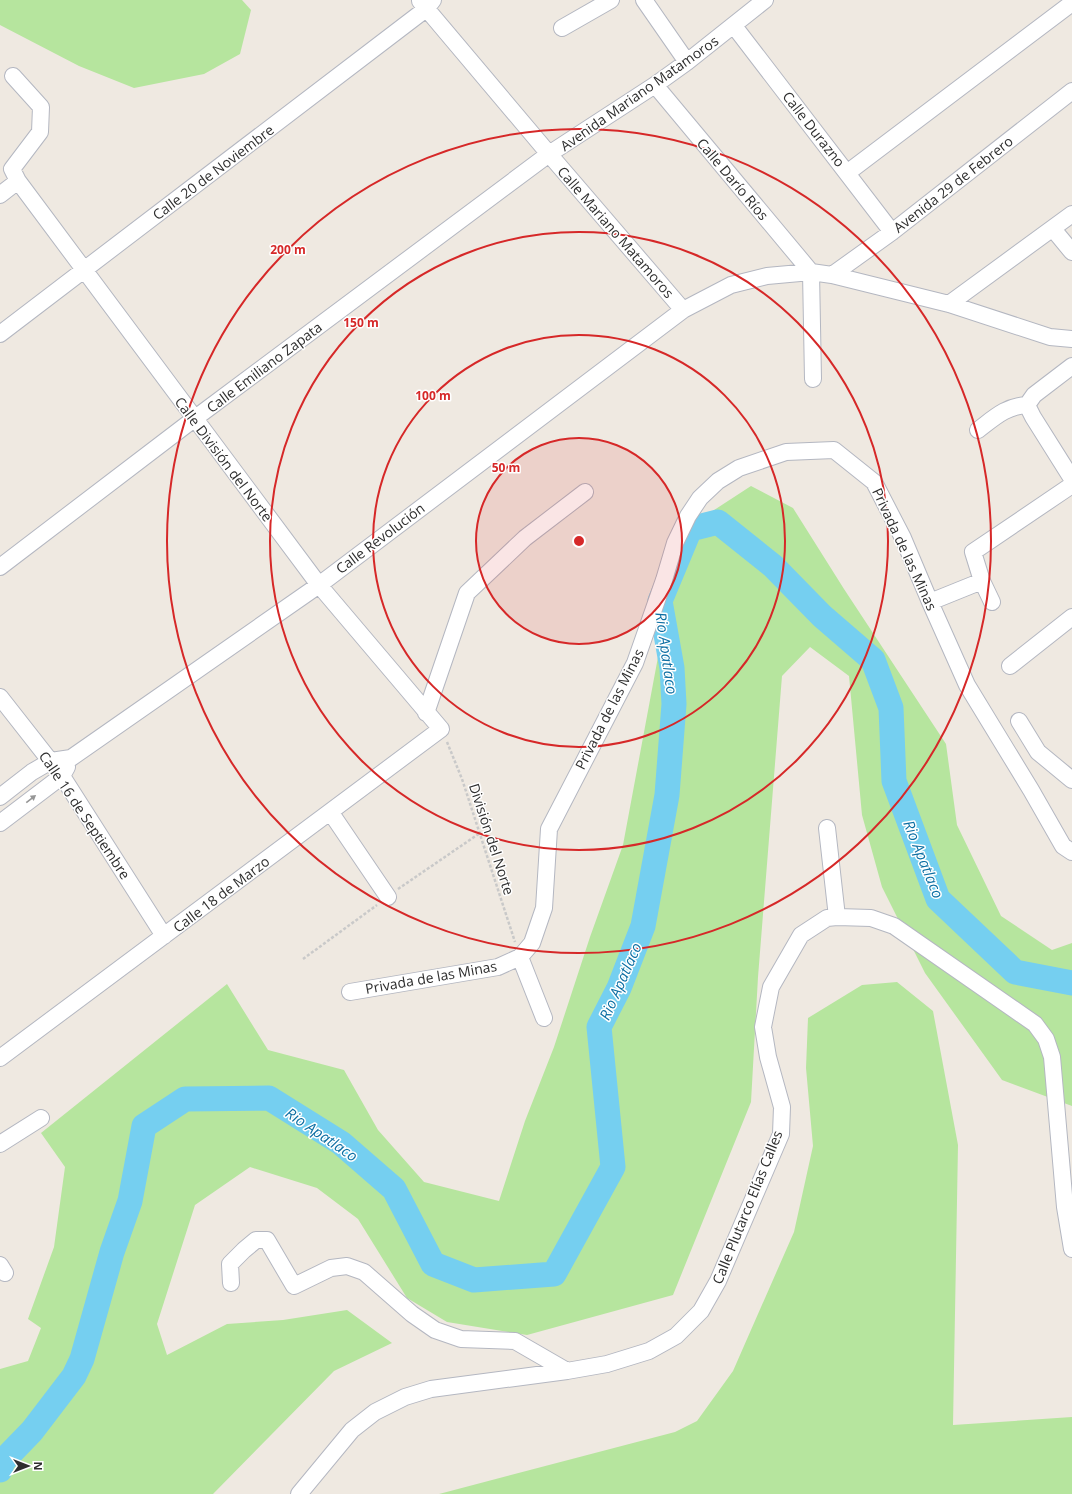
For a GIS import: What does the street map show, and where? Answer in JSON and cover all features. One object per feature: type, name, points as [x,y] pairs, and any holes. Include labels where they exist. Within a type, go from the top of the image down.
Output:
[{"type":"street","points":[[562,28],[611,0]]},
{"type":"street","points":[[644,0],[688,62]]},
{"type":"street","name":"Avenida Mariano Matamoros","points":[[549,154],[688,62],[765,0]]},
{"type":"street","name":"Calle Mariano Matamoros","points":[[426,3],[549,154],[683,310]]},
{"type":"street","name":"Calle 20 de Noviembre","points":[[0,334],[426,3]]},
{"type":"street","points":[[847,173],[1072,3]]},
{"type":"street","name":"Calle Durazno","points":[[734,26],[892,232]]},
{"type":"street","points":[[0,196],[18,181],[12,169],[40,132],[41,107],[13,76]]},
{"type":"street","name":"Calle Darío Ríos","points":[[655,85],[811,272]]},
{"type":"street","name":"Avenida 29 de Febrero","points":[[832,275],[892,232],[1072,91]]},
{"type":"street","name":"Calle Emiliano Zapata","points":[[0,567],[194,419],[549,154]]},
{"type":"street","name":"Calle División del Norte","points":[[18,181],[319,585],[441,729]]},
{"type":"street","points":[[949,304],[1054,229],[1072,214]]},
{"type":"street","points":[[1054,229],[1072,252]]},
{"type":"street","points":[[811,272],[813,379]]},
{"type":"street","points":[[683,310],[731,285],[767,276],[811,272],[832,275],[949,304],[1050,337],[1072,339]]},
{"type":"street","name":"Calle Revolución","points":[[0,797],[32,772],[51,761],[71,758],[319,585],[683,310]]},
{"type":"street","points":[[1030,411],[1034,395],[1072,366]]},
{"type":"street","points":[[978,430],[1006,409],[1018,405],[1030,411],[1072,479]]},
{"type":"street","name":"Privada de las Minas","points":[[350,992],[498,967],[520,957],[532,942],[544,908],[548,829],[635,663],[664,580],[675,543],[688,516],[700,498],[718,481],[739,468],[786,452],[834,450],[874,482],[903,538],[967,685],[1063,846],[1072,852]]},
{"type":"street","points":[[992,602],[982,581],[973,552],[1072,485]]},
{"type":"street","points":[[426,713],[467,593],[525,538],[585,492]]},
{"type":"street","points":[[930,602],[982,581]]},
{"type":"street","points":[[1010,666],[1072,617]]},
{"type":"street","name":"Calle 16 de Septiembre","points":[[0,696],[62,776],[164,936]]},
{"type":"street","points":[[1019,721],[1038,752],[1072,780]]},
{"type":"street","name":"Calle 18 de Marzo","points":[[0,1058],[331,813],[441,729]]},
{"type":"street","name":"Calle Revolución","points":[[0,823],[62,776],[71,758]]},
{"type":"street","points":[[331,813],[388,897]]},
{"type":"street","points":[[827,828],[837,917]]},
{"type":"street","name":"Calle Plutarco Elías Calles","points":[[299,1494],[352,1430],[375,1412],[405,1397],[432,1389],[567,1371],[607,1364],[649,1352],[676,1336],[701,1311],[718,1281],[781,1134],[782,1106],[768,1057],[763,1027],[771,987],[801,935],[827,918],[871,918],[894,926],[1034,1024],[1046,1039],[1052,1057],[1066,1150],[1065,1207],[1072,1249]]},
{"type":"street","points":[[520,957],[544,1018]]},
{"type":"street","points":[[0,1144],[41,1118]]},
{"type":"street","points":[[231,1283],[230,1264],[256,1240],[267,1240],[294,1286],[331,1268],[347,1266],[364,1272],[412,1314],[435,1330],[461,1339],[514,1342],[567,1371]]},
{"type":"path","name":"División del Norte","points":[[441,729],[462,779],[520,957]]},
{"type":"green space","points":[[0,0],[242,0],[251,10],[240,54],[204,74],[134,88],[79,66],[0,25]]},
{"type":"green space","points":[[751,486],[793,508],[844,589],[946,744],[957,825],[1001,916],[1052,950],[1072,943],[1072,1106],[1002,1080],[925,973],[882,887],[862,815],[849,676],[810,647],[782,676],[758,977],[751,1102],[673,1295],[527,1335],[447,1322],[407,1298],[358,1219],[317,1188],[250,1167],[195,1205],[157,1324],[167,1355],[227,1324],[283,1320],[347,1310],[392,1343],[334,1371],[213,1494],[0,1494],[0,1369],[28,1361],[41,1328],[28,1319],[54,1247],[65,1167],[41,1133],[227,984],[268,1050],[344,1070],[378,1130],[424,1182],[499,1201],[525,1121],[554,1047],[590,937],[623,845],[658,657],[674,590],[708,514]]},
{"type":"green space","points":[[897,982],[933,1011],[958,1145],[953,1425],[1072,1417],[1072,1494],[439,1494],[675,1432],[697,1421],[733,1371],[794,1232],[813,1146],[806,1068],[808,1018],[862,985]]},
{"type":"waterway","name":"Rio Apatlaco","points":[[0,1470],[3,1461],[32,1431],[74,1376],[82,1359],[112,1252],[130,1201],[144,1126],[185,1099],[269,1098],[341,1143],[394,1189],[433,1264],[474,1280],[554,1274],[613,1167],[599,1027],[619,988],[643,926],[667,795],[674,704],[672,668],[660,601],[690,529],[718,522],[773,566],[822,616],[873,660],[891,708],[894,781],[938,899],[1015,972],[1072,983]]}]
